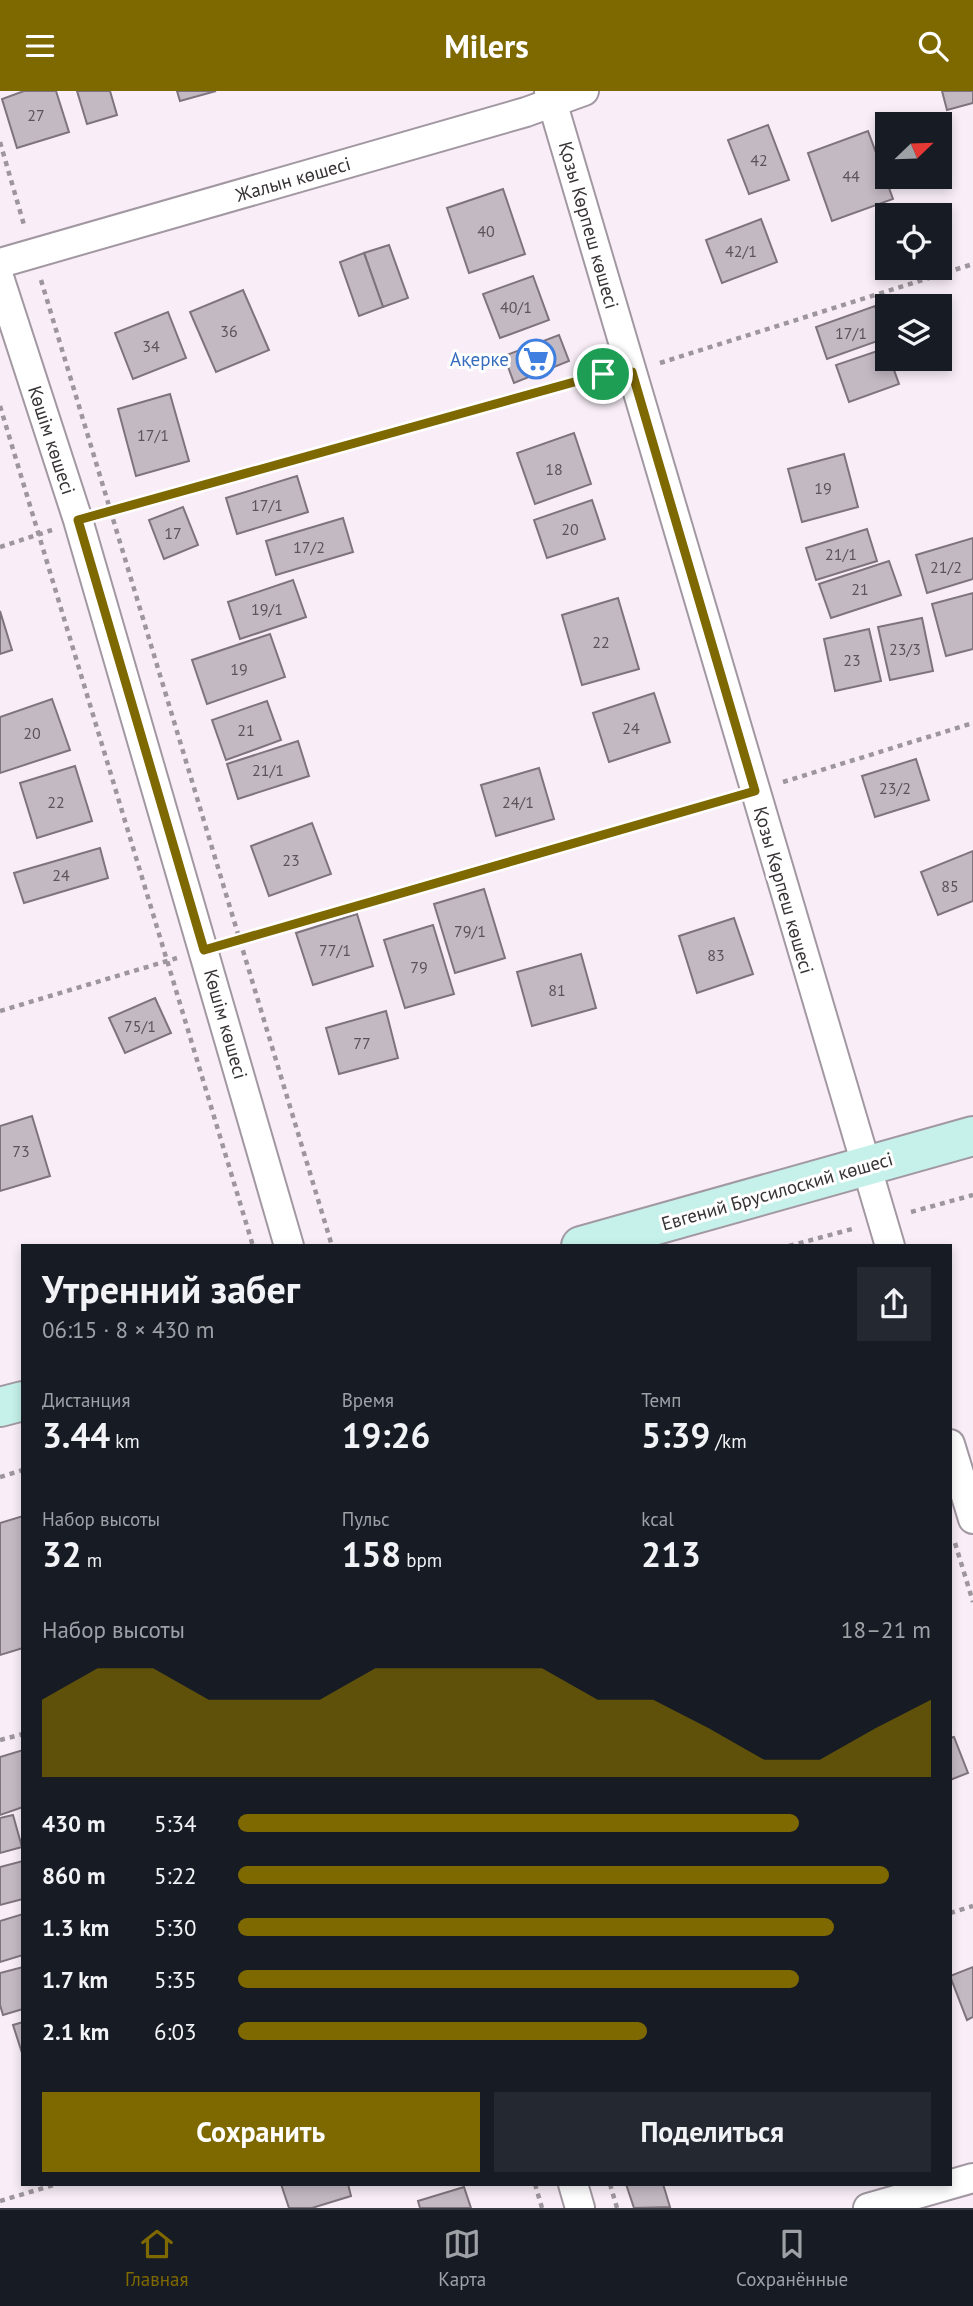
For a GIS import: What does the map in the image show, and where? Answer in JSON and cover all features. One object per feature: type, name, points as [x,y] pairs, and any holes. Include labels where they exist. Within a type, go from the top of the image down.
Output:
[{"type":"main road","name":"Евгений Брусилоский көшесі","points":[[588,1244],[973,1136]]},
{"type":"main road","points":[[0,1407],[21,1402]]},
{"type":"street","name":"Жалын көшесі","points":[[0,263],[551,97],[584,91]]},
{"type":"street","name":"Қозы Көрпеш көшесі","points":[[551,97],[889,1244]]},
{"type":"street","name":"Көшім көшесі","points":[[0,280],[78,520],[288,1244]]},
{"type":"street","points":[[952,1456],[964,1529]]},
{"type":"street","points":[[952,2184],[973,2178]]},
{"type":"street","points":[[574,2186],[580,2208]]},
{"type":"street","points":[[868,2208],[945,2186]]},
{"type":"path","points":[[0,142],[331,1244]]},
{"type":"path","points":[[0,547],[110,510],[603,374],[632,372],[973,264]]},
{"type":"path","points":[[0,405],[252,1244]]},
{"type":"path","points":[[0,1011],[755,791],[973,723]]},
{"type":"path","points":[[0,1477],[21,1471]]},
{"type":"path","points":[[964,1529],[973,1602]]},
{"type":"path","points":[[0,1741],[21,1735]]},
{"type":"path","points":[[952,1912],[973,1906]]},
{"type":"path","points":[[2,2208],[0,2201],[50,2186]]},
{"type":"path","points":[[536,2186],[542,2208]]},
{"type":"path","points":[[611,2186],[617,2208]]},
{"type":"building","points":[[24,91],[56,91],[69,132],[17,148],[2,99]]},
{"type":"building","points":[[77,91],[110,91],[117,115],[87,124]]},
{"type":"building","points":[[177,91],[216,91],[180,101]]},
{"type":"building","points":[[942,91],[973,91],[973,103],[947,110]]},
{"type":"building","points":[[768,125],[789,180],[749,194],[728,140]]},
{"type":"building","points":[[868,131],[875,150],[875,189],[889,189],[893,199],[875,203],[875,205],[832,221],[808,153]]},
{"type":"building","points":[[503,189],[525,254],[469,273],[447,208]]},
{"type":"building","points":[[761,219],[777,262],[722,283],[706,240]]},
{"type":"building","points":[[389,245],[408,298],[383,307],[364,253]]},
{"type":"building","points":[[364,253],[383,307],[359,316],[340,262]]},
{"type":"building","points":[[533,276],[549,320],[500,338],[483,294]]},
{"type":"building","points":[[243,290],[269,350],[216,372],[190,312]]},
{"type":"building","points":[[875,306],[875,342],[827,359],[816,327]]},
{"type":"building","points":[[168,312],[186,358],[133,379],[115,333]]},
{"type":"building","points":[[559,335],[569,361],[514,383],[504,356]]},
{"type":"building","points":[[875,352],[875,371],[894,371],[899,384],[849,402],[836,365]]},
{"type":"building","points":[[170,394],[189,461],[136,476],[118,409]]},
{"type":"building","points":[[574,433],[591,484],[535,504],[517,453]]},
{"type":"building","points":[[844,454],[858,507],[802,522],[788,469]]},
{"type":"building","points":[[297,476],[308,512],[237,534],[226,498]]},
{"type":"building","points":[[592,500],[605,539],[547,558],[534,520]]},
{"type":"building","points":[[183,507],[198,545],[164,559],[149,520]]},
{"type":"building","points":[[343,518],[353,552],[276,575],[266,541]]},
{"type":"building","points":[[867,529],[877,561],[816,580],[806,548]]},
{"type":"building","points":[[973,538],[973,579],[927,593],[916,555]]},
{"type":"building","points":[[889,561],[901,595],[831,618],[819,584]]},
{"type":"building","points":[[293,580],[306,617],[240,639],[228,602]]},
{"type":"building","points":[[973,593],[973,649],[946,656],[932,604]]},
{"type":"building","points":[[618,598],[639,669],[582,685],[562,615]]},
{"type":"building","points":[[0,611],[12,650],[0,654]]},
{"type":"building","points":[[922,618],[933,671],[890,680],[878,627]]},
{"type":"building","points":[[869,629],[881,681],[835,691],[824,639]]},
{"type":"building","points":[[270,634],[285,677],[207,704],[192,660]]},
{"type":"building","points":[[654,693],[670,742],[609,762],[593,713]]},
{"type":"building","points":[[52,699],[70,750],[0,773],[0,717]]},
{"type":"building","points":[[267,701],[281,740],[226,760],[212,720]]},
{"type":"building","points":[[298,741],[309,776],[238,799],[227,764]]},
{"type":"building","points":[[916,759],[929,800],[875,817],[862,776]]},
{"type":"building","points":[[75,766],[92,821],[37,838],[20,783]]},
{"type":"building","points":[[539,768],[554,819],[496,836],[481,785]]},
{"type":"building","points":[[312,823],[331,874],[269,896],[251,846]]},
{"type":"building","points":[[100,848],[108,878],[24,903],[14,873]]},
{"type":"building","points":[[973,851],[973,901],[938,915],[921,872]]},
{"type":"building","points":[[484,889],[505,958],[455,973],[434,904]]},
{"type":"building","points":[[357,914],[373,966],[313,985],[296,933]]},
{"type":"building","points":[[734,918],[753,974],[697,993],[679,936]]},
{"type":"building","points":[[433,925],[454,994],[405,1008],[384,940]]},
{"type":"building","points":[[581,954],[596,1008],[532,1026],[517,972]]},
{"type":"building","points":[[155,998],[171,1033],[125,1053],[109,1018]]},
{"type":"building","points":[[386,1011],[398,1058],[339,1074],[326,1028]]},
{"type":"building","points":[[32,1116],[50,1176],[0,1191],[0,1126]]},
{"type":"building","points":[[21,1517],[21,1649],[0,1655],[0,1523]]},
{"type":"building","points":[[952,1738],[968,1773],[952,1779]]},
{"type":"building","points":[[21,1751],[21,1808],[0,1815],[0,1757]]},
{"type":"building","points":[[13,1815],[21,1847],[0,1853],[0,1818]]},
{"type":"building","points":[[21,1862],[21,1900],[0,1905],[0,1867]]},
{"type":"building","points":[[21,1915],[21,1956],[0,1962],[0,1921]]},
{"type":"building","points":[[973,1967],[973,2017],[967,2020],[952,1981],[952,1975]]},
{"type":"building","points":[[21,1968],[21,2010],[3,2015],[0,2005],[0,1973]]},
{"type":"building","points":[[21,2023],[21,2050],[13,2025]]},
{"type":"building","points":[[282,2186],[348,2186],[351,2196],[312,2208],[289,2208]]},
{"type":"building","points":[[627,2186],[664,2186],[670,2207],[634,2208]]},
{"type":"building","points":[[464,2187],[471,2208],[420,2208],[418,2201]]},
{"type":"place","name":"Ақерке","points":[[536,359]]},
{"type":"route","points":[[632,372],[755,791],[204,950],[78,520],[603,374],[632,372]]}]
